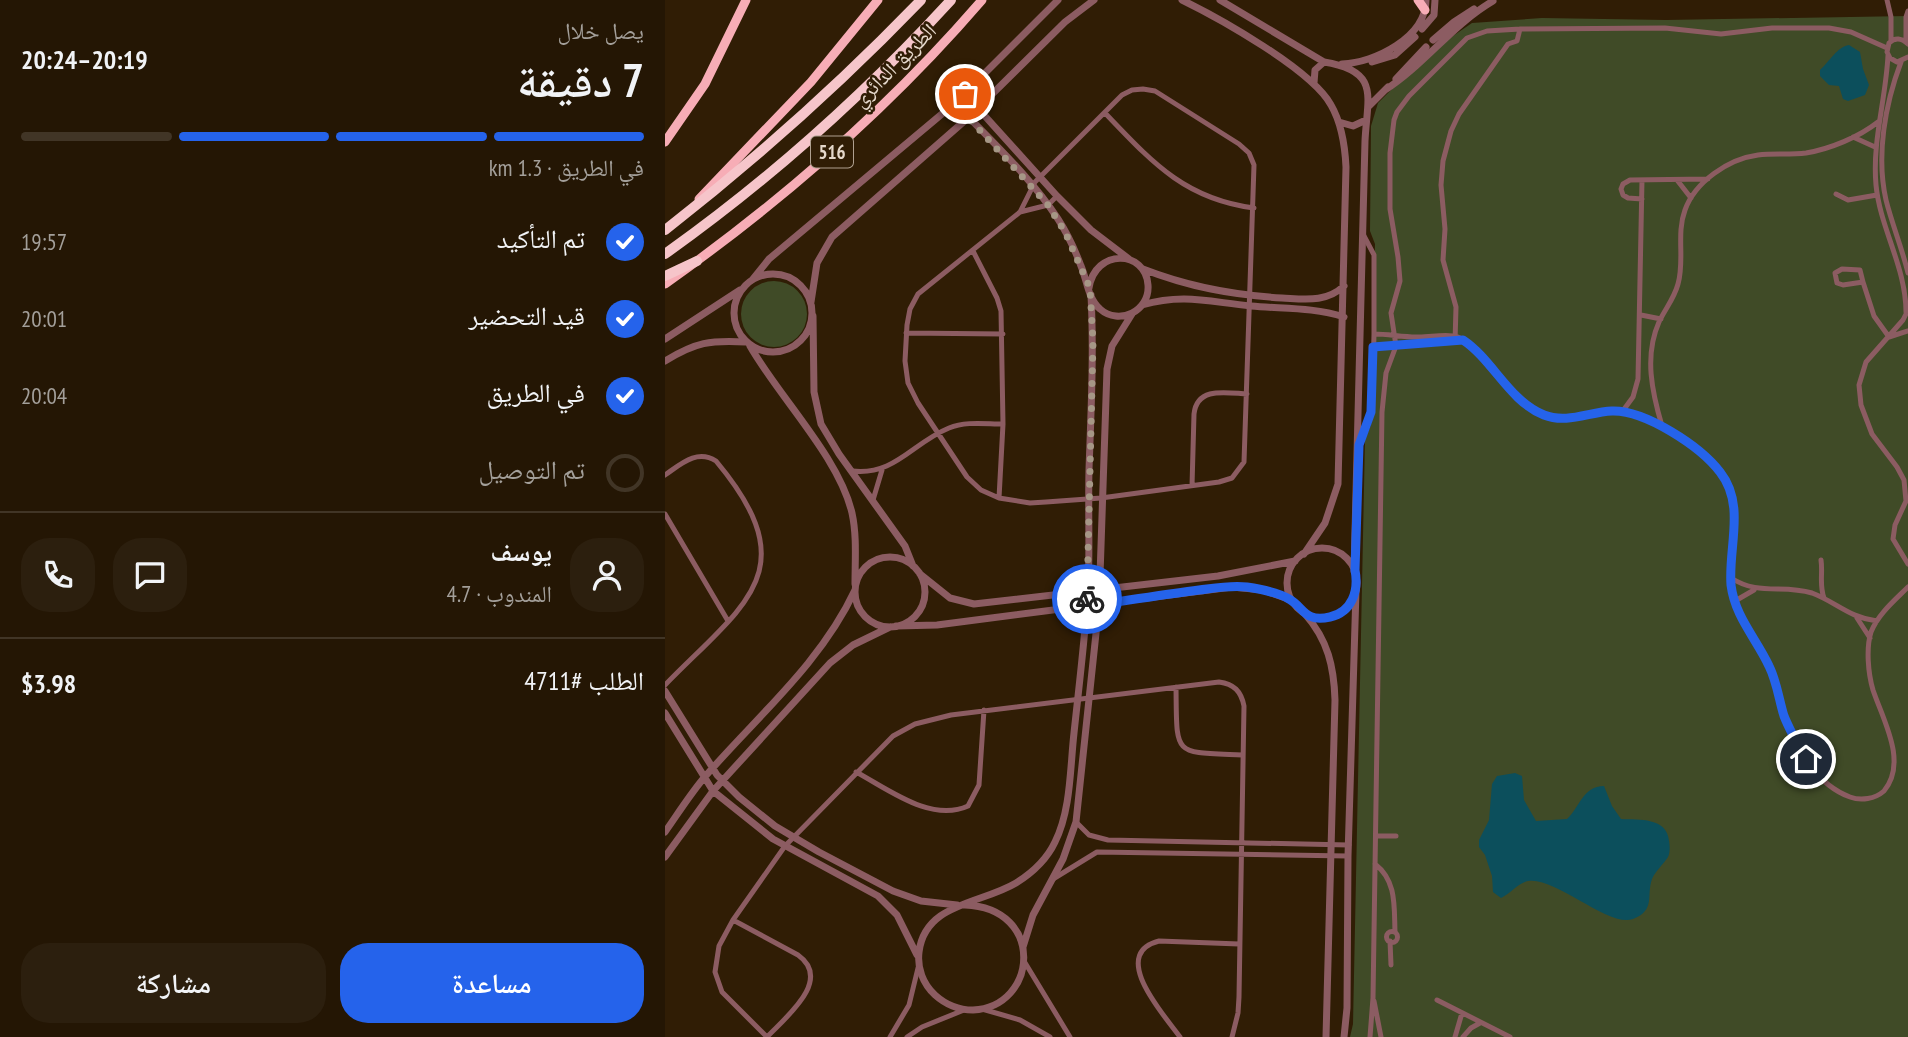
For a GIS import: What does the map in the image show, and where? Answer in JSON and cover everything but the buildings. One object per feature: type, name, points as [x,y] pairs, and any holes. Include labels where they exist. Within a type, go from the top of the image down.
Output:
[{"type":"highway","points":[[665,142],[705,84],[746,0]]},
{"type":"highway","name":"516","points":[[689,211],[721,174],[811,82],[878,0]]},
{"type":"highway","name":"الطريق الدائري","points":[[665,230],[798,120],[921,0]]},
{"type":"highway","name":"الطريق الدائري","points":[[665,254],[748,191],[824,126],[951,0]]},
{"type":"highway","name":"الطريق الدائري","points":[[665,284],[787,191],[843,142],[924,64],[982,0]]},
{"type":"highway","points":[[1418,0],[1425,10]]},
{"type":"highway","name":"516","points":[[665,276],[697,261]]},
{"type":"street","points":[[665,340],[754,279],[769,259],[965,94],[1058,0]]},
{"type":"street","points":[[913,566],[905,546],[831,442],[815,406],[811,302],[817,263],[832,237],[969,117],[1065,22],[1094,0]]},
{"type":"street","points":[[1182,0],[1251,40],[1314,83],[1331,105],[1339,122],[1346,167],[1338,484],[1325,523],[1304,554]]},
{"type":"street","points":[[1220,0],[1324,62],[1377,62],[1405,48],[1415,37]]},
{"type":"street","points":[[1359,63],[1379,56],[1397,45],[1421,21],[1426,0]]},
{"type":"street","points":[[1422,29],[1433,15],[1435,0]]},
{"type":"street","points":[[1887,0],[1892,17],[1892,41],[1887,52],[1875,147],[1877,195],[1901,273],[1907,311],[1889,337]]},
{"type":"street","points":[[1433,40],[1461,16],[1495,1]]},
{"type":"street","points":[[1385,90],[1416,68],[1468,18],[1495,1]]},
{"type":"street","points":[[1892,17],[1907,14],[1907,43],[1899,39],[1892,41]]},
{"type":"street","points":[[1251,40],[1261,25]]},
{"type":"street","points":[[1370,1037],[1373,998],[1382,412],[1386,373],[1396,346],[1391,313],[1398,291],[1400,272],[1391,226],[1389,185],[1391,145],[1397,112],[1461,43],[1480,33],[1499,30],[1665,28],[1721,34],[1772,27],[1829,28],[1851,32],[1887,52],[1893,61],[1901,62]]},
{"type":"street","points":[[1455,339],[1456,307],[1443,260],[1443,161],[1456,119],[1476,86],[1509,44],[1517,41],[1520,29]]},
{"type":"street","points":[[1499,30],[1509,44]]},
{"type":"street","points":[[1369,107],[1426,47]]},
{"type":"street","points":[[1908,57],[1901,62],[1887,111],[1883,168],[1886,199],[1908,272]]},
{"type":"street","points":[[1314,83],[1315,71],[1324,62]]},
{"type":"street","points":[[1341,64],[1360,77],[1367,87],[1369,107],[1366,120],[1348,856],[1347,1008],[1344,1037]]},
{"type":"street","points":[[1020,212],[1032,185],[1127,92],[1138,89],[1149,89],[1239,144],[1249,153],[1254,164],[1254,208],[1245,455],[1242,468],[1226,481],[1089,499],[1030,503],[999,498],[981,490],[967,477],[918,403],[908,383],[905,368],[910,309],[919,294],[1020,212],[1048,205],[1057,196]]},
{"type":"street","points":[[965,94],[1091,230],[1141,268],[1201,288],[1251,296],[1320,299],[1333,295],[1344,286]]},
{"type":"street","points":[[955,103],[1048,205],[1070,240],[1090,292],[1103,312],[1123,317],[1132,314]]},
{"type":"street","points":[[1105,113],[1169,176],[1217,201],[1254,208]]},
{"type":"street","points":[[1339,122],[1353,127],[1366,120]]},
{"type":"street","points":[[1662,426],[1650,379],[1650,366],[1661,319],[1679,282],[1681,226],[1691,198],[1708,179],[1744,158],[1804,153],[1853,137],[1878,122]]},
{"type":"street","points":[[1853,137],[1875,147]]},
{"type":"street","points":[[1642,199],[1625,197],[1621,189],[1627,181],[1708,179]]},
{"type":"street","points":[[1622,412],[1637,386],[1641,315],[1642,180]]},
{"type":"street","points":[[1677,180],[1691,198]]},
{"type":"street","points":[[1836,194],[1847,200],[1877,195]]},
{"type":"street","points":[[1359,445],[1371,412],[1374,334],[1374,255],[1363,234]]},
{"type":"street","points":[[973,251],[1001,311],[1003,424],[999,498]]},
{"type":"street","points":[[890,1037],[909,1005],[920,943],[926,930],[946,911],[999,892],[1042,862],[1054,844],[1065,810],[1088,592],[1093,342],[1091,278],[1103,263],[1112,259],[1132,261]]},
{"type":"street","points":[[1023,948],[1033,915],[1071,842],[1076,822],[1100,605],[1101,498],[1109,355],[1116,337],[1147,296],[1146,276],[1141,268]]},
{"type":"street","points":[[1863,282],[1841,285],[1835,281],[1834,275],[1840,269],[1859,269],[1862,272],[1872,312],[1889,337]]},
{"type":"street","points":[[754,279],[765,275],[788,277],[798,283],[811,302]]},
{"type":"street","points":[[743,288],[736,301],[734,316],[737,330],[837,475],[851,510],[855,543],[855,600],[872,622],[893,626],[927,626],[1232,587],[1263,590],[1291,600],[1305,614],[1324,641],[1333,673],[1336,719],[1325,1037]]},
{"type":"street","points":[[1142,305],[1162,299],[1186,298],[1313,310],[1344,317]]},
{"type":"street","points":[[1641,315],[1661,319]]},
{"type":"street","points":[[665,361],[699,343],[711,341],[748,344],[761,351],[785,351],[804,338],[813,316]]},
{"type":"street","points":[[1903,320],[1908,329],[1889,337],[1866,362],[1860,377],[1859,393],[1864,417],[1872,434],[1904,480],[1906,502],[1895,525],[1892,539],[1908,564]]},
{"type":"street","points":[[906,332],[1003,334]]},
{"type":"street","points":[[1374,334],[1463,340],[1508,387],[1544,415],[1566,418],[1604,412],[1637,415],[1662,426],[1710,462],[1728,485],[1735,515],[1730,554],[1731,578],[1742,621],[1771,669],[1785,718],[1806,759],[1833,789],[1855,799],[1875,797],[1891,785],[1895,776],[1900,756],[1898,743],[1873,689],[1869,663],[1870,638],[1877,621],[1908,587]]},
{"type":"street","points":[[1373,347],[1455,339]]},
{"type":"street","points":[[1192,486],[1194,414],[1197,403],[1210,393],[1247,394]]},
{"type":"street","points":[[852,471],[882,470],[957,425],[1003,424]]},
{"type":"street","points":[[820,449],[831,442]]},
{"type":"street","points":[[665,475],[697,456],[712,458],[754,516],[761,542],[759,578],[743,604],[665,685]]},
{"type":"street","points":[[873,500],[882,470]]},
{"type":"street","points":[[665,514],[728,621]]},
{"type":"street","points":[[665,832],[704,778],[818,651],[836,627],[866,566],[884,557],[895,557],[913,566],[950,598],[974,604],[1218,576],[1295,561],[1313,550],[1333,551],[1349,562],[1355,570]]},
{"type":"street","points":[[1821,560],[1824,598]]},
{"type":"street","points":[[1291,600],[1287,580],[1295,561]]},
{"type":"street","points":[[665,858],[713,791],[830,663],[862,639],[913,618],[920,610],[925,592],[920,573]]},
{"type":"street","points":[[1731,578],[1757,589],[1809,592],[1857,618],[1877,621]]},
{"type":"street","points":[[1809,592],[1821,584]]},
{"type":"street","points":[[1735,601],[1757,589]]},
{"type":"street","points":[[1305,614],[1323,618],[1340,613],[1353,600],[1356,591]]},
{"type":"street","points":[[1064,609],[1076,617],[1084,629]]},
{"type":"street","points":[[1857,618],[1870,638]]},
{"type":"street","points":[[733,920],[798,955],[810,971],[808,990],[767,1037],[726,998],[718,983],[715,972],[719,946],[733,920],[785,846],[856,772],[901,730],[928,719],[984,710],[1226,683],[1239,691],[1244,706],[1238,1013],[1232,1037]]},
{"type":"street","points":[[1176,687],[1177,736],[1184,749],[1192,753],[1242,755]]},
{"type":"street","points":[[665,691],[722,782],[757,812],[793,837],[902,895],[931,903],[989,908],[1009,920],[1018,933],[1023,948],[1021,974],[1006,996],[982,1009]]},
{"type":"street","points":[[856,772],[929,810],[953,811],[968,806],[979,785],[984,710]]},
{"type":"street","points":[[665,713],[713,791],[785,846],[878,895],[897,915],[918,961],[922,978],[940,1000],[966,1009],[982,1009],[1020,1020],[1050,1037]]},
{"type":"street","points":[[1076,822],[1082,830],[1097,838],[1241,845],[1349,845]]},
{"type":"street","points":[[1376,836],[1396,836]]},
{"type":"street","points":[[1167,842],[1167,853]]},
{"type":"street","points":[[1053,879],[1097,852],[1348,856]]},
{"type":"street","points":[[1375,864],[1384,872],[1392,888],[1397,939],[1389,941],[1391,965]]},
{"type":"street","points":[[1180,1037],[1140,978],[1138,970],[1142,950],[1159,942],[1239,944]]},
{"type":"street","points":[[1024,961],[1070,1037]]},
{"type":"street","points":[[1373,998],[1381,1037]]},
{"type":"street","points":[[1437,1000],[1510,1037]]},
{"type":"street","points":[[907,1037],[922,1027],[966,1009]]},
{"type":"street","points":[[1455,1037],[1462,1013]]},
{"type":"street","points":[[1463,1037],[1480,1023]]},
{"type":"green space","points":[[1908,16],[1908,1037],[1350,1037],[1353,1024],[1365,439],[1371,425],[1375,244],[1370,231],[1371,126],[1378,103],[1428,53],[1472,23],[1542,18],[1666,20]]},
{"type":"green space","points":[[774,281],[787,284],[797,291],[804,301],[807,314],[804,327],[797,337],[787,344],[774,347],[761,344],[751,337],[744,327],[741,314],[744,301],[751,291],[761,284]]},
{"type":"water","points":[[1849,45],[1860,52],[1869,85],[1865,95],[1848,101],[1843,99],[1839,86],[1829,85],[1820,76],[1820,70],[1837,51]]},
{"type":"water","points":[[1515,773],[1522,776],[1524,800],[1536,821],[1567,819],[1586,793],[1604,786],[1621,819],[1651,821],[1663,828],[1669,841],[1669,854],[1652,879],[1645,911],[1633,919],[1623,920],[1539,882],[1524,882],[1501,898],[1493,892],[1492,876],[1485,855],[1479,847],[1479,840],[1489,820],[1492,784],[1497,776]]},
{"type":"way so far","points":[[965,94],[955,103],[1048,205],[1065,232],[1090,288],[1093,342],[1087,599]]},
{"type":"route","points":[[1087,599],[1087,606],[1217,588],[1247,587],[1291,600],[1305,614],[1314,617],[1332,617],[1340,613],[1353,600],[1356,591],[1359,445],[1370,421],[1373,347],[1463,340],[1508,387],[1539,412],[1561,418],[1614,411],[1637,415],[1662,426],[1720,472],[1728,485],[1735,515],[1730,554],[1731,585],[1735,601],[1742,621],[1771,669],[1785,718],[1806,759]]}]
